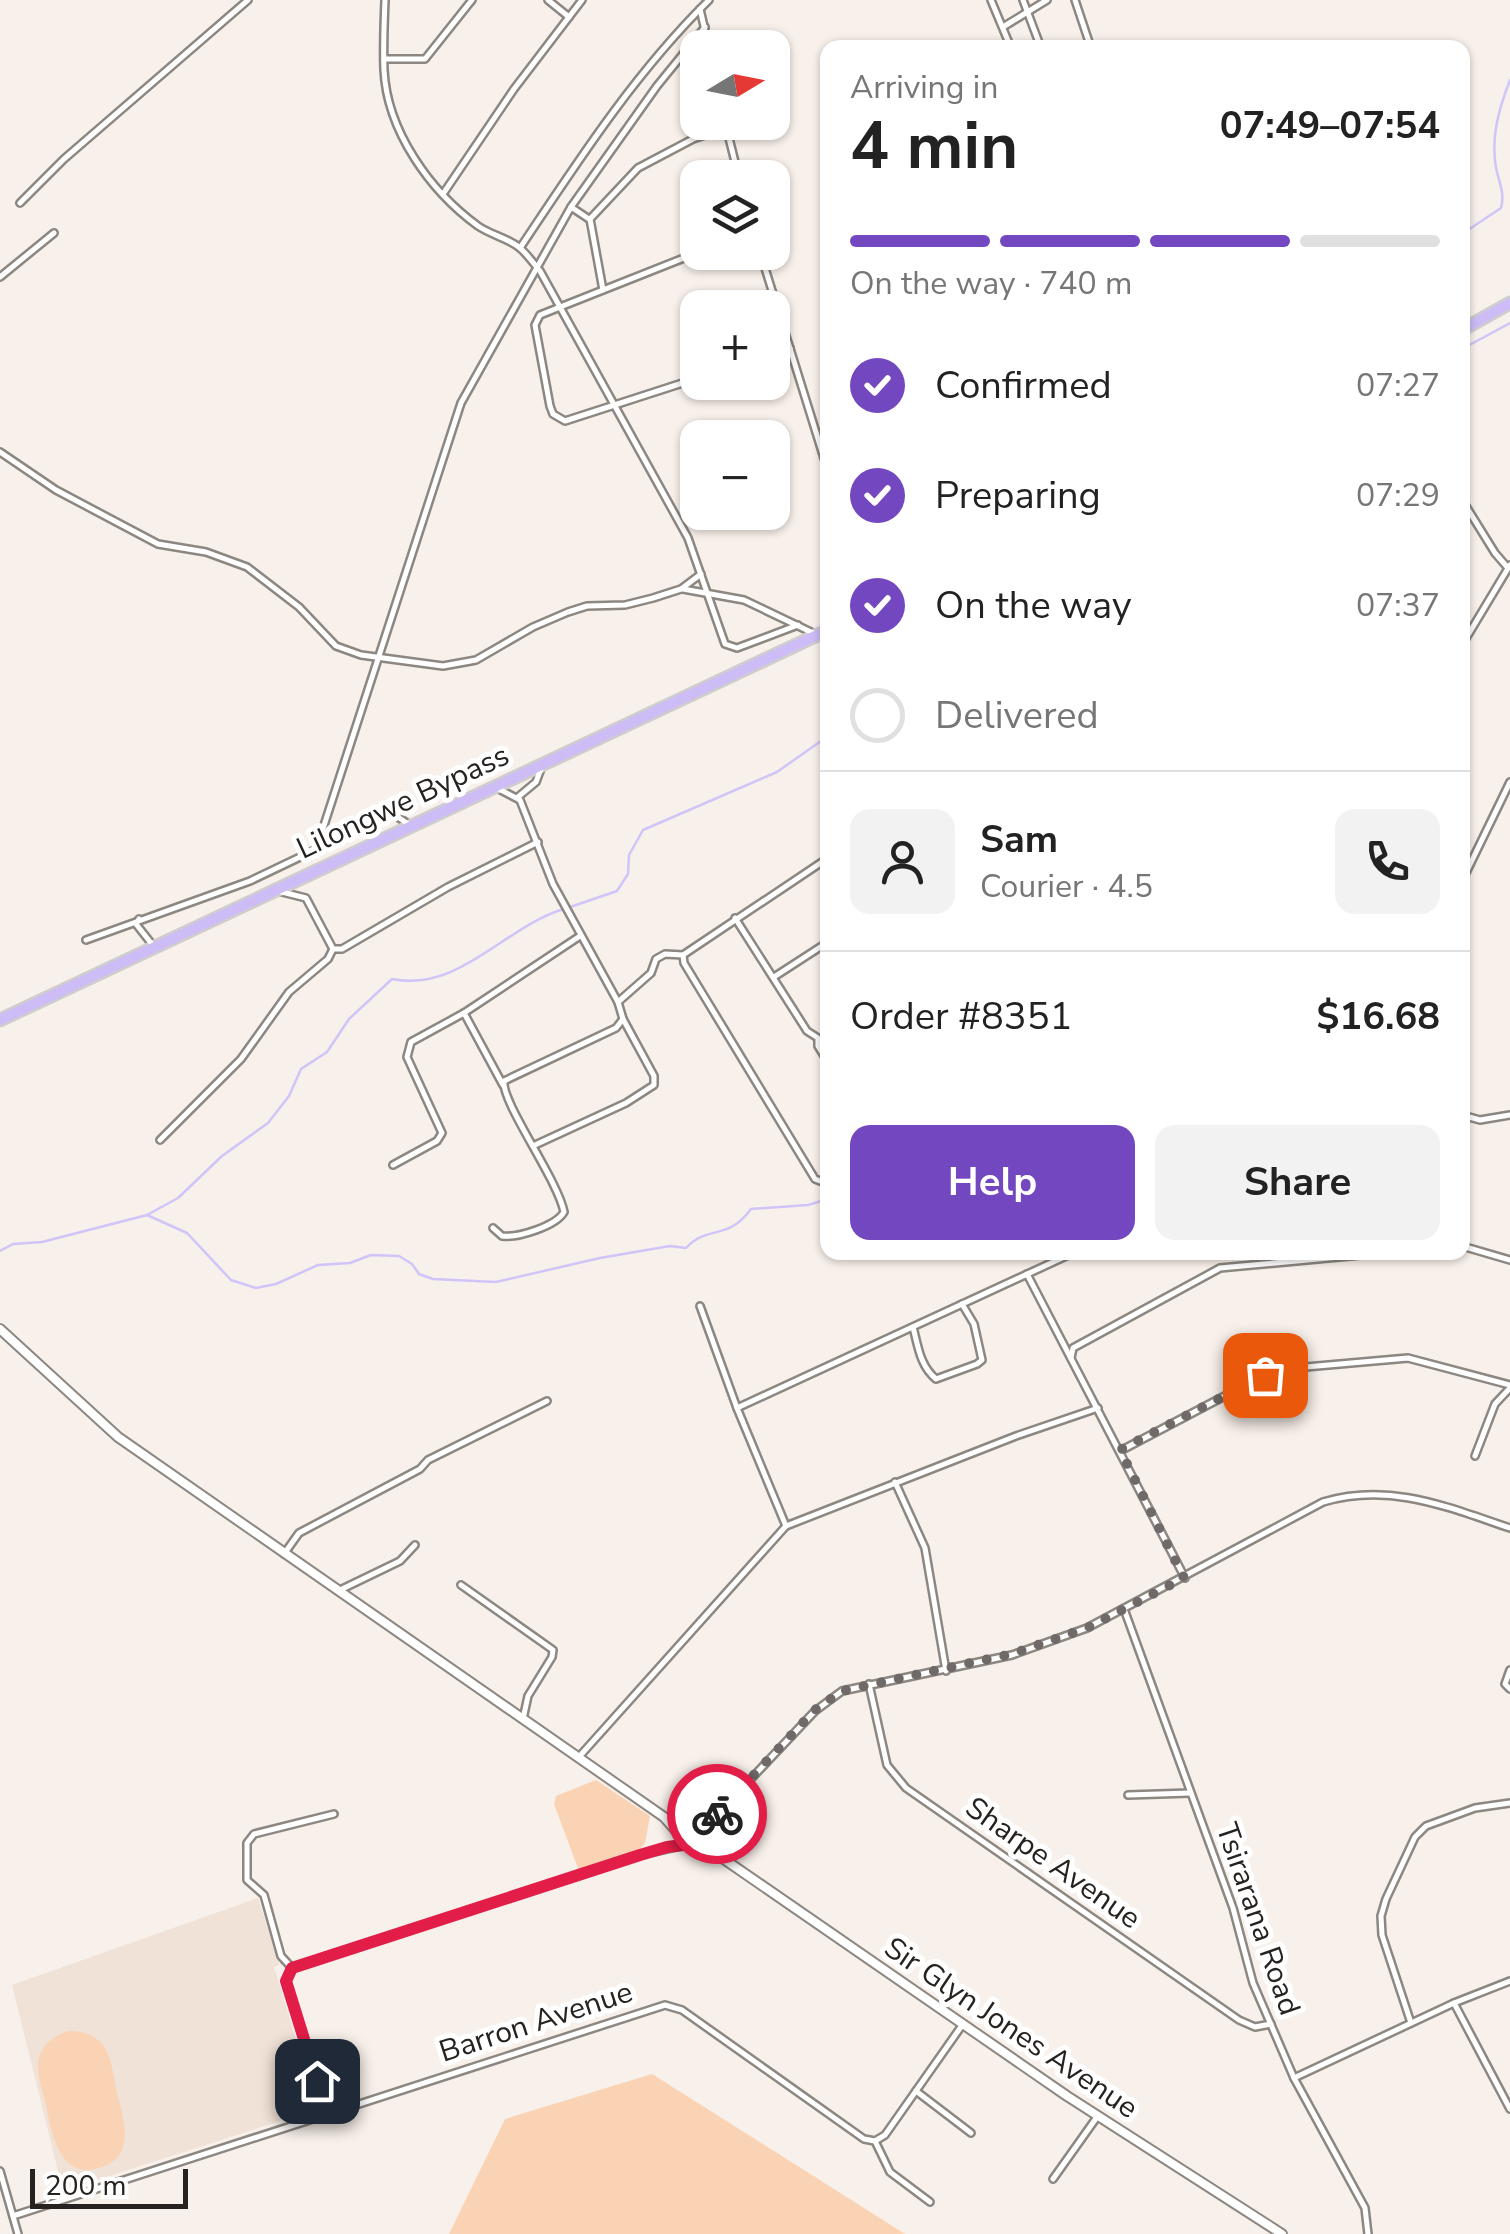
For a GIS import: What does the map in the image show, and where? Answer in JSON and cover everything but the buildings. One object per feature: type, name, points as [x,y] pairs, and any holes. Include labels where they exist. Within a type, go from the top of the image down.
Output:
[{"type":"main road","points":[[1470,326],[1510,303]]},
{"type":"main road","name":"Lilongwe Bypass","points":[[0,1020],[820,633]]},
{"type":"main road","points":[[0,1328],[118,1437],[664,1817],[692,1845],[718,1855]]},
{"type":"main road","points":[[664,1817],[692,1824],[718,1855]]},
{"type":"main road","points":[[680,1835],[681,1829],[692,1824]]},
{"type":"main road","points":[[692,1845],[702,1842],[704,1834]]},
{"type":"main road","name":"Sir Glyn Jones Avenue","points":[[718,1855],[1098,2116],[1282,2234]]},
{"type":"street","points":[[20,203],[64,159],[248,0]]},
{"type":"street","points":[[385,0],[384,59],[391,110],[407,146],[442,194],[480,227],[520,248],[536,266],[688,538],[725,644],[731,648],[798,624]]},
{"type":"street","points":[[384,59],[425,59],[472,0]]},
{"type":"street","points":[[548,0],[569,16]]},
{"type":"street","points":[[442,194],[582,0]]},
{"type":"street","points":[[520,248],[618,104],[671,37],[710,0]]},
{"type":"street","points":[[992,0],[1008,40]]},
{"type":"street","points":[[1024,0],[1038,40]]},
{"type":"street","points":[[1003,28],[1047,0]]},
{"type":"street","points":[[1075,0],[1088,40]]},
{"type":"street","points":[[317,847],[461,403],[571,207],[608,152],[705,28],[700,9]]},
{"type":"street","points":[[590,219],[638,168],[690,140]]},
{"type":"street","points":[[571,207],[590,219],[602,290]]},
{"type":"street","points":[[0,277],[54,233]]},
{"type":"street","points":[[680,259],[540,315],[535,326],[553,414],[558,418],[572,420],[680,384]]},
{"type":"street","points":[[790,348],[820,445]]},
{"type":"street","points":[[816,432],[820,431]]},
{"type":"street","points":[[0,452],[56,490],[158,544],[206,552],[247,567],[299,606],[336,646],[348,653],[443,666],[476,660],[534,627],[574,610],[625,605],[680,589],[701,574]]},
{"type":"street","points":[[1470,513],[1494,552],[1509,566],[1470,630]]},
{"type":"street","points":[[680,589],[744,600],[820,631]]},
{"type":"street","points":[[518,798],[536,782],[543,764]]},
{"type":"street","points":[[1470,864],[1510,782]]},
{"type":"street","points":[[494,787],[518,798],[550,876],[654,1076],[652,1089],[535,1146]]},
{"type":"street","points":[[86,940],[250,881],[392,813],[411,826]]},
{"type":"street","points":[[333,949],[346,947],[448,887],[538,842]]},
{"type":"street","points":[[618,1002],[651,973],[659,956],[683,955],[820,863]]},
{"type":"street","points":[[300,878],[302,896],[333,949]]},
{"type":"street","points":[[275,890],[302,896]]},
{"type":"street","points":[[735,918],[807,1031],[818,1038],[820,1049]]},
{"type":"street","points":[[139,919],[138,930],[151,943]]},
{"type":"street","points":[[393,1165],[436,1141],[442,1133],[407,1058],[408,1046],[580,936]]},
{"type":"street","points":[[774,977],[820,947]]},
{"type":"street","points":[[160,1140],[241,1059],[289,992],[328,959],[333,949]]},
{"type":"street","points":[[683,955],[684,963],[815,1178],[820,1180]]},
{"type":"street","points":[[464,1013],[564,1207],[563,1216],[507,1238],[493,1228]]},
{"type":"street","points":[[503,1085],[512,1075],[616,1028],[623,1019]]},
{"type":"street","points":[[1470,1117],[1480,1120],[1510,1115]]},
{"type":"street","points":[[1470,1248],[1510,1260]]},
{"type":"street","points":[[737,1408],[1058,1260]]},
{"type":"street","points":[[1071,1358],[1073,1348],[1220,1268],[1306,1260]]},
{"type":"street","points":[[1028,1274],[1184,1578]]},
{"type":"street","points":[[913,1327],[923,1366],[936,1379],[977,1364],[982,1360],[981,1349],[962,1304]]},
{"type":"street","points":[[700,1306],[786,1526]]},
{"type":"street","points":[[1120,1450],[1257,1378],[1284,1370],[1408,1358],[1510,1387],[1496,1404],[1475,1456]]},
{"type":"street","points":[[284,1554],[300,1533],[420,1470],[428,1460],[547,1401]]},
{"type":"street","points":[[578,1758],[786,1526],[1098,1408]]},
{"type":"street","points":[[896,1482],[925,1548],[946,1671]]},
{"type":"street","points":[[704,1834],[714,1817],[815,1710],[842,1691],[946,1671],[1087,1628],[1311,1507],[1362,1494],[1407,1496],[1510,1528]]},
{"type":"street","points":[[338,1592],[400,1561],[415,1545]]},
{"type":"street","points":[[460,1585],[553,1650],[528,1696],[522,1719]]},
{"type":"street","name":"Tsirarana Road","points":[[1124,1609],[1236,1918],[1253,1983],[1294,2078],[1365,2208],[1368,2234]]},
{"type":"street","points":[[1510,1670],[1506,1684],[1510,1689]]},
{"type":"street","name":"Sharpe Avenue","points":[[870,1684],[887,1764],[906,1788],[1239,2020],[1255,2027],[1270,2024]]},
{"type":"street","points":[[1128,1795],[1190,1793]]},
{"type":"street","points":[[1411,2023],[1382,1934],[1386,1899],[1416,1837],[1426,1826],[1475,1808],[1510,1802]]},
{"type":"street","points":[[292,1968],[281,1956],[264,1895],[248,1880],[246,1844],[254,1834],[334,1814]]},
{"type":"street","points":[[692,1824],[714,1817]]},
{"type":"street","points":[[667,1847],[680,1835]]},
{"type":"street","points":[[13,2216],[327,2114],[286,1981],[292,1968],[667,1847],[692,1845]]},
{"type":"street","points":[[1294,2078],[1510,1981]]},
{"type":"street","points":[[1454,2003],[1510,2109]]},
{"type":"street","name":"Barron Avenue","points":[[327,2114],[671,2005],[864,2138],[876,2141]]},
{"type":"street","points":[[930,2202],[890,2172],[876,2141],[885,2136],[963,2024]]},
{"type":"street","points":[[916,2090],[971,2133]]},
{"type":"street","points":[[1053,2179],[1098,2116]]},
{"type":"street","points":[[0,2172],[18,2234]]},
{"type":"shaded area","points":[[596,1780],[650,1816],[645,1843],[638,1851],[579,1871],[554,1804],[556,1796]]},
{"type":"shaded area","points":[[258,1898],[279,1965],[274,1967],[317,2109],[63,2191],[12,1985]]},
{"type":"shaded area","points":[[68,2031],[96,2038],[112,2066],[125,2135],[119,2155],[99,2168],[85,2170],[65,2159],[54,2137],[40,2084],[38,2066],[42,2050]]},
{"type":"shaded area","points":[[652,2074],[905,2234],[449,2234],[505,2119]]},
{"type":"waterway","points":[[1470,229],[1501,208],[1495,139],[1510,80]]},
{"type":"waterway","points":[[1470,345],[1510,323]]},
{"type":"waterway","points":[[570,907],[617,891],[628,874],[629,855],[643,830],[777,772],[820,742]]},
{"type":"waterway","points":[[0,1251],[13,1244],[42,1242],[147,1215],[178,1198],[222,1156],[268,1123],[289,1096],[301,1069],[327,1052],[349,1019],[392,979],[416,981],[439,976],[481,956],[542,917],[564,909]]},
{"type":"waterway","points":[[147,1215],[187,1233],[231,1280],[256,1288],[276,1284],[318,1265],[350,1263],[371,1255],[399,1256],[419,1274],[433,1279],[496,1282],[600,1258],[670,1246],[686,1248],[702,1236],[734,1226],[751,1209],[820,1201]]},
{"type":"way so far","points":[[717,1814],[815,1710],[842,1691],[1012,1654],[1087,1628],[1184,1578],[1120,1450],[1265,1375]]},
{"type":"route","points":[[317,2081],[286,1981],[292,1968],[640,1855],[667,1847],[696,1845],[717,1814]]}]
